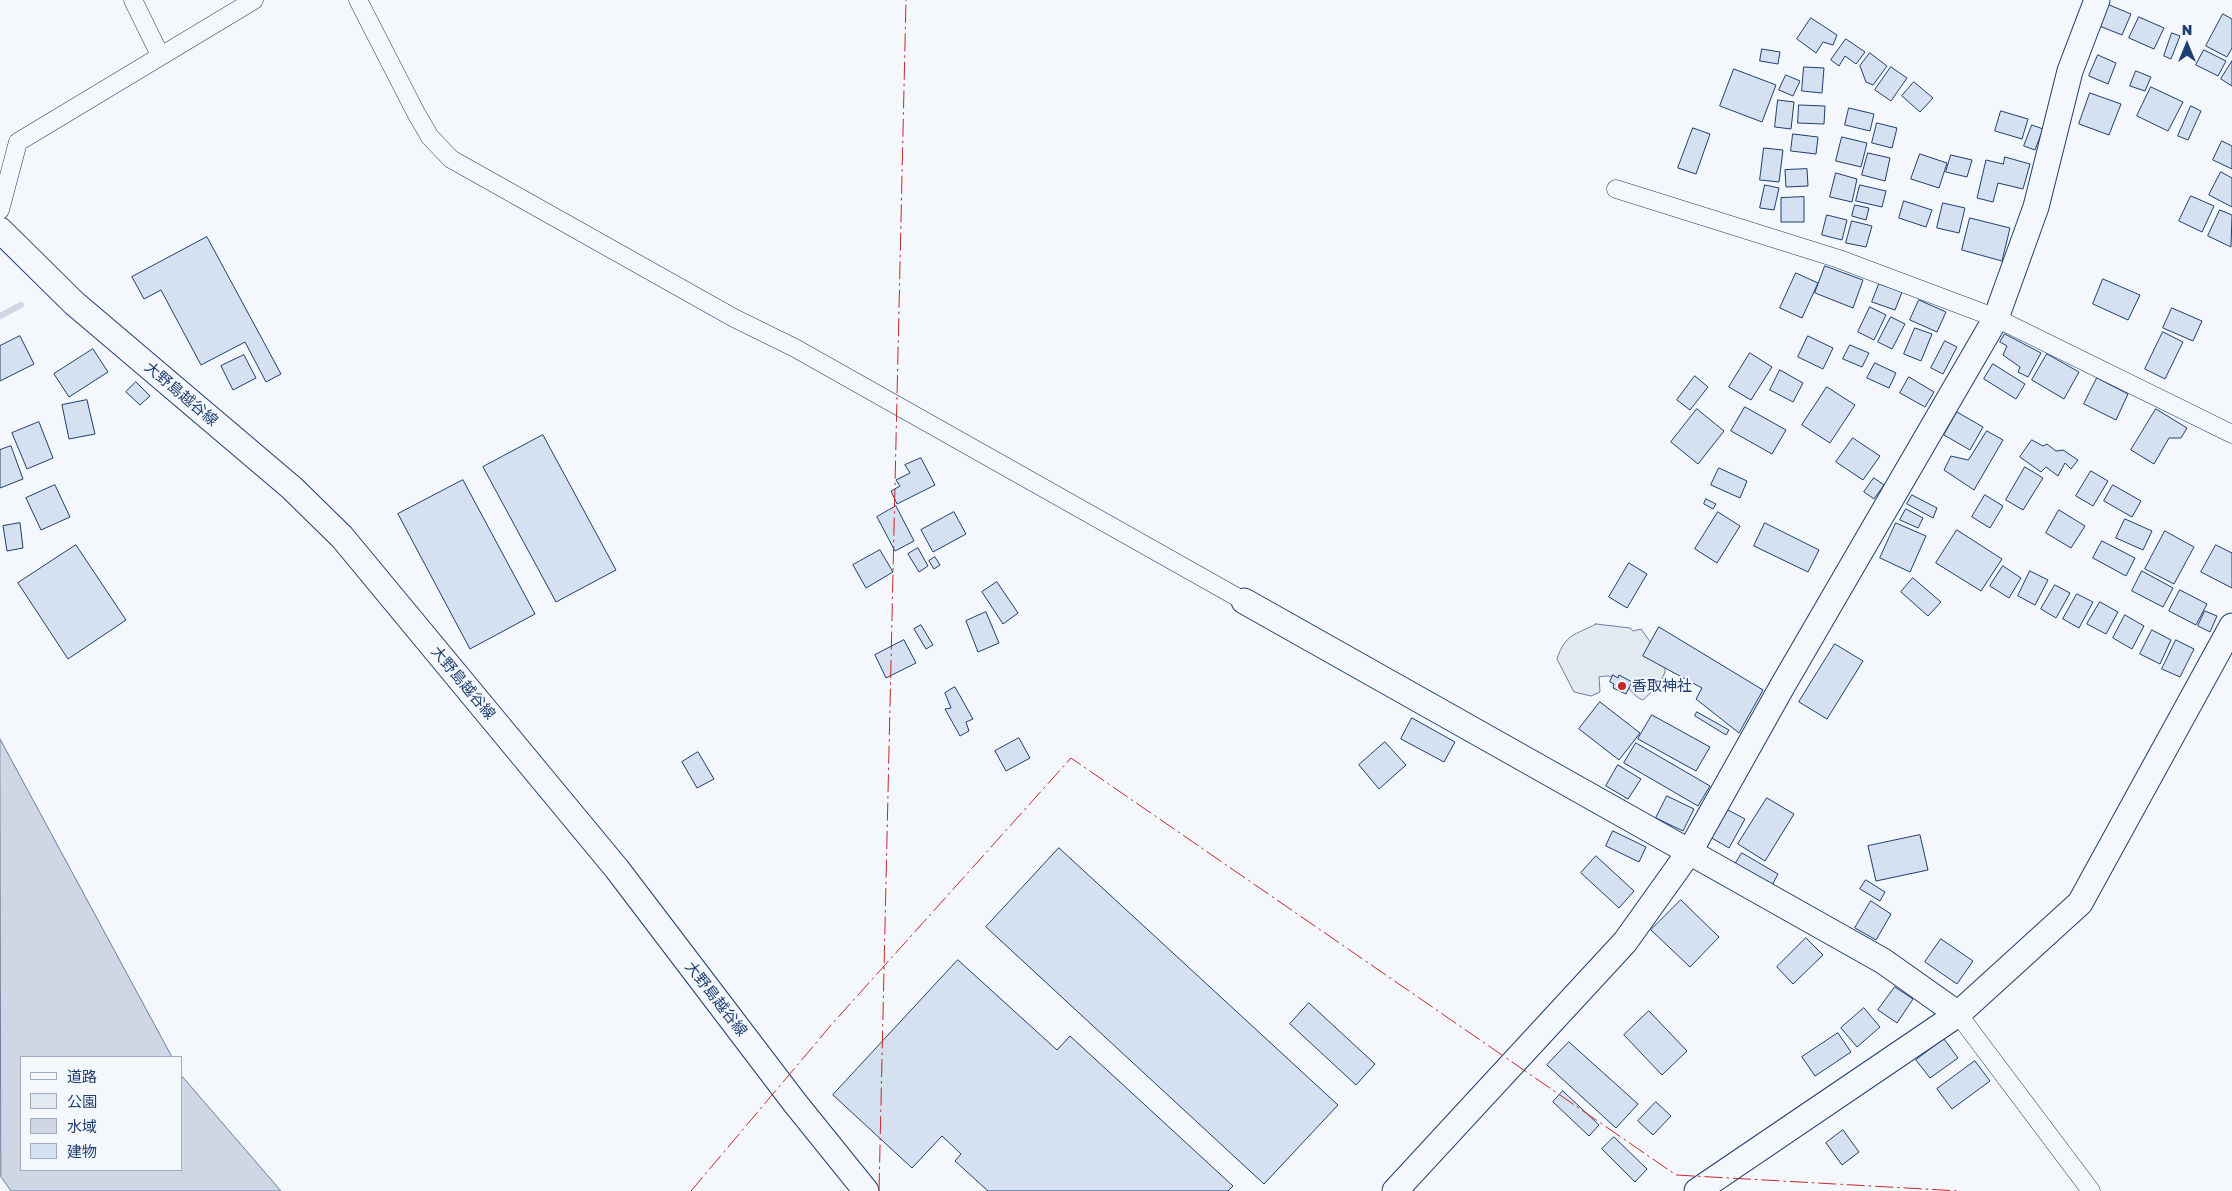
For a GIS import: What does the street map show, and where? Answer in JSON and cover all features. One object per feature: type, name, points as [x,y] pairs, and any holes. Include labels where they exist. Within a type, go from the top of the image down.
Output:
[{"type":"street","points":[[133,0],[160,55]]},
{"type":"street","points":[[0,210],[18,142],[254,0]]},
{"type":"street","points":[[358,0],[416,114],[430,136],[451,159],[725,313],[795,348],[1883,961],[1958,1014],[2091,1191]]},
{"type":"street","points":[[1395,1191],[1625,942],[1690,851],[1783,685],[1996,318],[2036,207],[2070,71],[2097,0]]},
{"type":"street","points":[[1616,189],[1839,259],[1996,318],[2232,434]]},
{"type":"street","name":"大野島越谷線","points":[[0,230],[74,303],[292,488],[342,537],[617,869],[795,1103],[866,1191]]},
{"type":"street","points":[[1698,1191],[1958,1014],[2080,903],[2232,626]]},
{"type":"green space","points":[[1596,624],[1630,628],[1633,631],[1641,629],[1665,662],[1665,672],[1660,684],[1643,700],[1633,693],[1621,680],[1608,676],[1599,677],[1600,692],[1591,696],[1574,692],[1557,659],[1567,640]]},
{"type":"water","points":[[0,739],[171,1056],[20,1056],[20,1171],[182,1171],[182,1076],[281,1191],[11,1191],[1,1177]]},
{"type":"building","points":[[2107,4],[2131,14],[2122,35],[2097,25]]},
{"type":"building","points":[[2223,14],[2232,19],[2232,48],[2227,57],[2206,46]]},
{"type":"building","points":[[2139,17],[2164,28],[2154,49],[2129,38]]},
{"type":"building","points":[[1811,18],[1837,35],[1833,45],[1823,42],[1816,53],[1797,39]]},
{"type":"building","points":[[2172,33],[2180,36],[2171,59],[2164,56]]},
{"type":"building","points":[[1846,39],[1865,52],[1856,64],[1845,56],[1839,66],[1831,60]]},
{"type":"building","points":[[1762,49],[1780,52],[1778,64],[1760,61]]},
{"type":"building","points":[[2204,50],[2226,61],[2218,76],[2196,65]]},
{"type":"building","points":[[1870,53],[1887,66],[1873,85],[1866,82],[1860,66]]},
{"type":"building","points":[[2098,55],[2116,63],[2108,84],[2089,76]]},
{"type":"building","points":[[2232,61],[2232,86],[2221,79]]},
{"type":"building","points":[[1804,67],[1824,68],[1822,93],[1802,91]]},
{"type":"building","points":[[1891,67],[1907,78],[1891,101],[1875,90]]},
{"type":"building","points":[[1734,69],[1776,85],[1762,122],[1720,106]]},
{"type":"building","points":[[2136,71],[2151,77],[2145,91],[2130,86]]},
{"type":"building","points":[[1786,75],[1800,81],[1793,96],[1779,90]]},
{"type":"building","points":[[1914,82],[1933,98],[1920,112],[1902,96]]},
{"type":"building","points":[[2151,87],[2183,102],[2168,131],[2137,116]]},
{"type":"building","points":[[2090,93],[2121,104],[2109,135],[2079,124]]},
{"type":"building","points":[[1778,100],[1794,102],[1791,129],[1775,127]]},
{"type":"building","points":[[1799,105],[1825,106],[1824,124],[1798,123]]},
{"type":"building","points":[[2191,106],[2201,111],[2188,140],[2178,136]]},
{"type":"building","points":[[1849,108],[1874,114],[1870,131],[1845,125]]},
{"type":"building","points":[[2001,111],[2028,119],[2022,139],[1995,131]]},
{"type":"building","points":[[1877,123],[1897,128],[1892,148],[1872,143]]},
{"type":"building","points":[[2032,125],[2043,129],[2035,150],[2024,146]]},
{"type":"building","points":[[1693,128],[1710,134],[1696,174],[1678,168]]},
{"type":"building","points":[[1793,134],[1818,137],[1816,154],[1791,151]]},
{"type":"building","points":[[1842,137],[1867,143],[1861,167],[1836,161]]},
{"type":"building","points":[[2222,141],[2232,146],[2232,169],[2213,160]]},
{"type":"building","points":[[1764,148],[1783,150],[1779,182],[1760,180]]},
{"type":"building","points":[[1868,153],[1890,158],[1885,181],[1862,175]]},
{"type":"building","points":[[1920,154],[1947,163],[1939,188],[1911,179]]},
{"type":"building","points":[[1951,155],[1972,160],[1967,177],[1946,172]]},
{"type":"building","points":[[2005,157],[2030,164],[2023,189],[1998,183],[1993,202],[1977,198],[1986,160],[2003,164]]},
{"type":"building","points":[[1807,169],[1808,186],[1786,187],[1785,170]]},
{"type":"building","points":[[2221,172],[2232,178],[2232,207],[2209,195]]},
{"type":"building","points":[[1836,173],[1857,179],[1852,202],[1830,197]]},
{"type":"building","points":[[1765,185],[1779,188],[1774,210],[1760,208]]},
{"type":"building","points":[[1860,185],[1886,191],[1882,207],[1856,201]]},
{"type":"building","points":[[2191,196],[2214,206],[2202,232],[2179,221]]},
{"type":"building","points":[[1804,197],[1804,222],[1781,222],[1781,198]]},
{"type":"building","points":[[1904,201],[1932,210],[1926,227],[1899,218]]},
{"type":"building","points":[[1943,203],[1965,208],[1959,233],[1937,228]]},
{"type":"building","points":[[1855,205],[1869,208],[1866,220],[1852,216]]},
{"type":"building","points":[[2220,210],[2232,215],[2231,247],[2208,236]]},
{"type":"building","points":[[1827,215],[1847,220],[1842,240],[1822,235]]},
{"type":"building","points":[[1970,218],[2010,228],[2002,261],[1962,250]]},
{"type":"building","points":[[1852,221],[1872,226],[1866,247],[1846,243]]},
{"type":"building","points":[[207,237],[281,374],[266,382],[245,342],[201,365],[161,290],[144,299],[132,277]]},
{"type":"building","points":[[1825,266],[1863,280],[1853,308],[1815,293]]},
{"type":"building","points":[[1796,273],[1818,283],[1802,318],[1780,308]]},
{"type":"building","points":[[2103,279],[2140,295],[2128,320],[2093,304]]},
{"type":"building","points":[[1879,284],[1902,292],[1895,310],[1872,302]]},
{"type":"building","points":[[1919,300],[1946,312],[1937,332],[1910,320]]},
{"type":"building","points":[[1870,307],[1886,315],[1874,340],[1858,332]]},
{"type":"building","points":[[2172,308],[2202,321],[2193,341],[2163,328]]},
{"type":"building","points":[[1891,317],[1905,324],[1892,349],[1878,342]]},
{"type":"building","points":[[1915,328],[1932,334],[1921,361],[1904,354]]},
{"type":"building","points":[[2163,332],[2183,342],[2165,379],[2145,369]]},
{"type":"building","points":[[2005,334],[2041,353],[2028,377],[2018,372],[2020,367],[2003,355],[2007,346],[2000,342]]},
{"type":"building","points":[[20,336],[34,364],[0,381],[0,346]]},
{"type":"building","points":[[1808,336],[1833,348],[1823,369],[1798,357]]},
{"type":"building","points":[[1945,341],[1957,347],[1943,374],[1931,368]]},
{"type":"building","points":[[1850,345],[1869,353],[1862,367],[1843,359]]},
{"type":"building","points":[[93,349],[108,372],[69,397],[54,374]]},
{"type":"building","points":[[1750,353],[1772,367],[1751,400],[1729,387]]},
{"type":"building","points":[[2047,354],[2079,372],[2064,399],[2032,380]]},
{"type":"building","points":[[244,355],[256,378],[233,390],[221,366]]},
{"type":"building","points":[[1875,363],[1896,373],[1889,388],[1867,378]]},
{"type":"building","points":[[1993,364],[2025,384],[2016,399],[1984,379]]},
{"type":"building","points":[[1780,370],[1803,383],[1793,402],[1770,390]]},
{"type":"building","points":[[1695,376],[1708,387],[1690,410],[1677,400]]},
{"type":"building","points":[[1909,377],[1934,392],[1925,407],[1900,393]]},
{"type":"building","points":[[2097,378],[2128,394],[2116,420],[2084,404]]},
{"type":"building","points":[[136,382],[150,396],[140,405],[126,392]]},
{"type":"building","points":[[1827,387],[1855,405],[1830,443],[1802,425]]},
{"type":"building","points":[[87,400],[95,434],[69,439],[62,405]]},
{"type":"building","points":[[1745,407],[1786,430],[1772,454],[1731,431]]},
{"type":"building","points":[[1697,409],[1724,431],[1698,464],[1671,442]]},
{"type":"building","points":[[2156,409],[2187,428],[2181,438],[2169,438],[2154,464],[2131,450]]},
{"type":"building","points":[[1957,412],[1983,427],[1970,450],[1944,435]]},
{"type":"building","points":[[39,422],[53,458],[27,469],[12,433]]},
{"type":"building","points":[[1987,431],[2003,440],[1974,490],[1944,470],[1951,456],[1968,460]]},
{"type":"building","points":[[543,435],[616,570],[556,602],[483,467]]},
{"type":"building","points":[[1853,438],[1880,456],[1863,480],[1836,462]]},
{"type":"building","points":[[2032,440],[2043,446],[2047,444],[2056,451],[2063,450],[2078,460],[2071,469],[2065,463],[2058,476],[2046,467],[2041,472],[2020,457]]},
{"type":"building","points":[[11,446],[23,479],[0,488],[0,450]]},
{"type":"building","points":[[921,458],[935,485],[897,504],[891,491],[900,486],[896,480],[910,473],[905,465]]},
{"type":"building","points":[[2025,467],[2043,478],[2023,510],[2006,500]]},
{"type":"building","points":[[1719,468],[1747,481],[1740,498],[1711,485]]},
{"type":"building","points":[[2091,471],[2108,481],[2093,506],[2076,496]]},
{"type":"building","points":[[1874,478],[1884,485],[1874,499],[1864,492]]},
{"type":"building","points":[[463,480],[535,614],[470,649],[398,514]]},
{"type":"building","points":[[55,485],[70,517],[41,530],[26,498]]},
{"type":"building","points":[[2113,485],[2141,501],[2132,517],[2104,501]]},
{"type":"building","points":[[1912,495],[1937,508],[1933,518],[1907,504]]},
{"type":"building","points":[[1985,495],[2003,506],[1990,528],[1972,517]]},
{"type":"building","points":[[1706,499],[1716,504],[1713,509],[1704,504]]},
{"type":"building","points":[[896,506],[914,541],[895,551],[877,517]]},
{"type":"building","points":[[1906,509],[1923,518],[1918,528],[1900,520]]},
{"type":"building","points":[[2059,510],[2085,526],[2071,548],[2046,533]]},
{"type":"building","points":[[954,512],[966,534],[933,552],[921,530]]},
{"type":"building","points":[[1718,512],[1740,526],[1717,563],[1695,549]]},
{"type":"building","points":[[2125,519],[2152,531],[2143,550],[2116,538]]},
{"type":"building","points":[[20,523],[23,548],[7,551],[3,526]]},
{"type":"building","points":[[1765,523],[1819,550],[1808,572],[1754,546]]},
{"type":"building","points":[[1896,523],[1926,536],[1910,572],[1880,558]]},
{"type":"building","points":[[1957,530],[2002,559],[1981,591],[1936,563]]},
{"type":"building","points":[[2165,531],[2194,547],[2174,584],[2145,569]]},
{"type":"building","points":[[2102,541],[2135,558],[2126,576],[2093,558]]},
{"type":"building","points":[[76,545],[126,620],[68,659],[18,583]]},
{"type":"building","points":[[2216,545],[2232,553],[2232,588],[2201,572]]},
{"type":"building","points":[[918,548],[928,566],[919,572],[908,554]]},
{"type":"building","points":[[880,550],[893,572],[866,588],[853,565]]},
{"type":"building","points":[[935,557],[940,565],[934,569],[929,561]]},
{"type":"building","points":[[1629,563],[1647,574],[1627,608],[1609,597]]},
{"type":"building","points":[[2003,566],[2021,578],[2009,598],[1990,586]]},
{"type":"building","points":[[2030,571],[2048,580],[2035,605],[2018,596]]},
{"type":"building","points":[[2142,571],[2173,588],[2163,607],[2132,591]]},
{"type":"building","points":[[1913,578],[1941,602],[1928,616],[1901,592]]},
{"type":"building","points":[[997,582],[1018,613],[1003,624],[982,592]]},
{"type":"building","points":[[2055,585],[2070,593],[2056,618],[2041,609]]},
{"type":"building","points":[[2180,590],[2207,604],[2196,625],[2169,611]]},
{"type":"building","points":[[2077,594],[2093,602],[2079,628],[2063,619]]},
{"type":"building","points":[[2100,602],[2118,612],[2106,634],[2087,624]]},
{"type":"building","points":[[2205,611],[2217,616],[2210,632],[2198,626]]},
{"type":"building","points":[[986,612],[999,643],[978,652],[966,621]]},
{"type":"building","points":[[2125,615],[2144,626],[2132,649],[2113,638]]},
{"type":"building","points":[[921,625],[933,645],[926,649],[914,629]]},
{"type":"building","points":[[1659,627],[1763,690],[1739,733],[1696,699],[1702,688],[1643,656]]},
{"type":"building","points":[[2152,630],[2171,640],[2160,664],[2140,654]]},
{"type":"building","points":[[904,640],[916,663],[886,678],[875,655]]},
{"type":"building","points":[[2176,640],[2194,649],[2180,677],[2162,669]]},
{"type":"building","points":[[1835,644],[1863,661],[1827,719],[1799,702]]},
{"type":"building","name":"香取神社","points":[[1613,675],[1618,678],[1619,675],[1632,682],[1626,694],[1613,688],[1614,684],[1610,682]]},
{"type":"building","points":[[955,687],[973,719],[966,722],[969,731],[960,736],[945,709],[951,708],[945,693]]},
{"type":"building","points":[[1600,702],[1640,733],[1619,760],[1579,729]]},
{"type":"building","points":[[1697,712],[1729,730],[1726,735],[1695,716]]},
{"type":"building","points":[[1652,715],[1710,747],[1696,771],[1638,739]]},
{"type":"building","points":[[1412,718],[1455,742],[1444,762],[1401,739]]},
{"type":"building","points":[[1019,738],[1030,758],[1006,771],[995,751]]},
{"type":"building","points":[[1385,742],[1406,765],[1379,789],[1359,765]]},
{"type":"building","points":[[1636,743],[1710,786],[1698,806],[1624,763]]},
{"type":"building","points":[[698,752],[714,779],[697,788],[682,762]]},
{"type":"building","points":[[1618,765],[1641,779],[1628,799],[1606,786]]},
{"type":"building","points":[[1667,796],[1694,809],[1683,831],[1656,818]]},
{"type":"building","points":[[1767,798],[1794,814],[1765,861],[1738,844]]},
{"type":"building","points":[[1726,809],[1745,819],[1729,848],[1710,837]]},
{"type":"building","points":[[1613,831],[1646,847],[1639,862],[1606,846]]},
{"type":"building","points":[[1920,835],[1928,870],[1876,881],[1868,846]]},
{"type":"building","points":[[1059,848],[1338,1105],[1264,1184],[986,927]]},
{"type":"building","points":[[1742,853],[1778,874],[1771,887],[1734,866]]},
{"type":"building","points":[[1596,856],[1634,891],[1619,908],[1581,873]]},
{"type":"building","points":[[1866,880],[1885,892],[1880,901],[1860,889]]},
{"type":"building","points":[[1681,900],[1719,937],[1690,967],[1651,930]]},
{"type":"building","points":[[1871,901],[1891,914],[1876,940],[1855,928]]},
{"type":"building","points":[[1806,938],[1823,955],[1793,984],[1777,967]]},
{"type":"building","points":[[1941,939],[1973,961],[1957,984],[1925,962]]},
{"type":"building","points":[[958,960],[1057,1050],[1070,1036],[1233,1186],[1228,1191],[988,1191],[955,1161],[961,1154],[942,1136],[912,1168],[833,1095]]},
{"type":"building","points":[[1895,987],[1913,999],[1897,1023],[1878,1010]]},
{"type":"building","points":[[1309,1003],[1375,1064],[1356,1085],[1290,1024]]},
{"type":"building","points":[[1864,1008],[1880,1027],[1857,1047],[1841,1028]]},
{"type":"building","points":[[1649,1011],[1687,1051],[1662,1075],[1624,1035]]},
{"type":"building","points":[[1838,1033],[1851,1052],[1815,1076],[1802,1057]]},
{"type":"building","points":[[1944,1039],[1958,1058],[1930,1078],[1916,1060]]},
{"type":"building","points":[[1569,1042],[1638,1104],[1616,1128],[1547,1065]]},
{"type":"building","points":[[1975,1061],[1990,1081],[1952,1109],[1937,1089]]},
{"type":"building","points":[[1563,1091],[1599,1125],[1589,1136],[1553,1102]]},
{"type":"building","points":[[1656,1102],[1671,1116],[1653,1135],[1638,1121]]},
{"type":"building","points":[[1843,1130],[1859,1152],[1842,1165],[1826,1143]]},
{"type":"building","points":[[1614,1137],[1647,1169],[1635,1182],[1602,1149]]},
{"type":"waterway","points":[[0,316],[21,305]]},
{"type":"power","points":[[879,1191],[906,0]]},
{"type":"power","points":[[691,1191],[832,1024],[1071,758],[1676,1175],[1959,1191]]},
{"type":"place","name":"香取神社","points":[[1622,686]]}]
